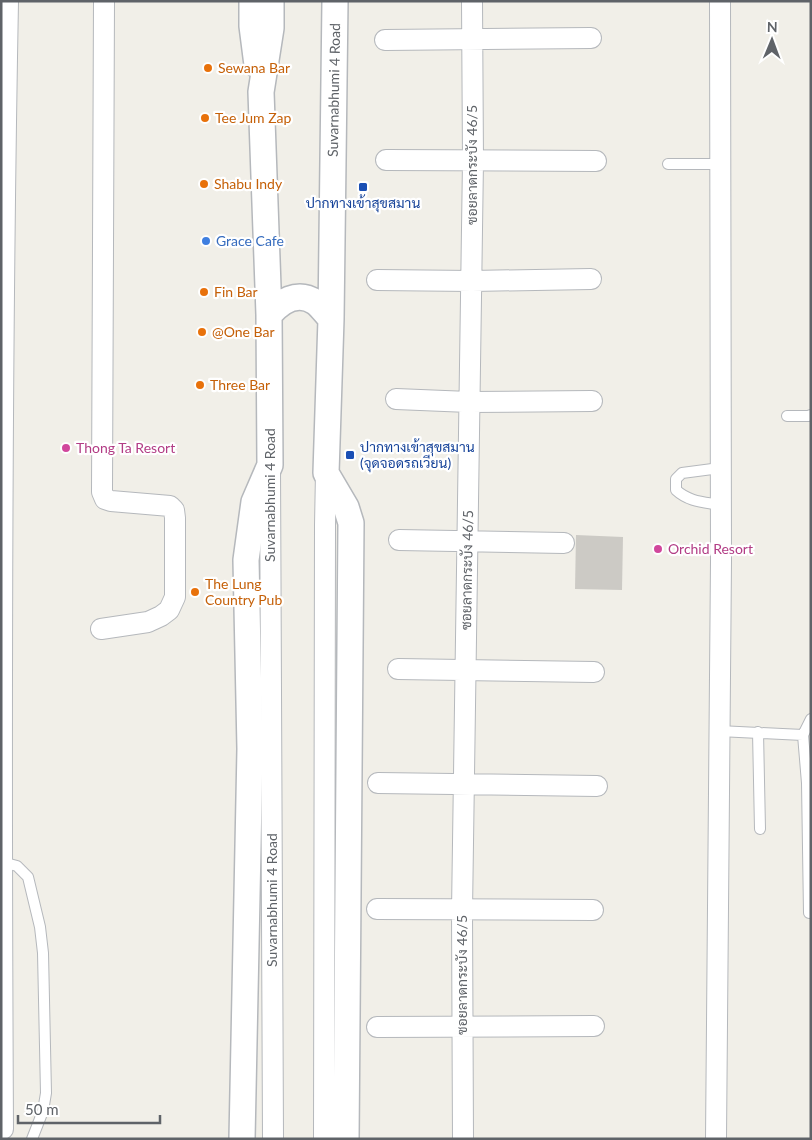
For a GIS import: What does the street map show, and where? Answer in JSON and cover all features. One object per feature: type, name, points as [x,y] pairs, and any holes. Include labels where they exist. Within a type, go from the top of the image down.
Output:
[{"type":"street","points":[[3,1128],[3,187],[8,1]]},
{"type":"street","points":[[101,629],[148,622],[169,610],[175,597],[176,518],[174,510],[170,506],[111,502],[105,500],[102,492],[104,1]]},
{"type":"street","points":[[252,1],[252,26],[261,92]]},
{"type":"street","name":"Suvarnabhumi 4 Road","points":[[271,1],[270,28],[261,92],[269,315],[273,1139]]},
{"type":"street","name":"Suvarnabhumi 4 Road","points":[[324,1139],[324,535],[331,320],[335,1]]},
{"type":"street","name":"ซอยลาดกระบัง 46/5","points":[[463,1139],[462,911],[472,281],[472,1]]},
{"type":"street","points":[[716,1139],[720,504],[720,1]]},
{"type":"street","points":[[385,40],[591,38]]},
{"type":"street","points":[[386,160],[596,161]]},
{"type":"street","points":[[377,280],[591,279]]},
{"type":"street","points":[[269,315],[277,305],[288,298],[302,298],[314,301],[331,320]]},
{"type":"street","points":[[396,399],[470,402],[592,401]]},
{"type":"street","points":[[242,1139],[250,748],[246,560],[254,502],[270,465]]},
{"type":"street","points":[[326,473],[346,507],[351,523],[346,1139]]},
{"type":"street","points":[[399,540],[564,543]]},
{"type":"street","points":[[398,669],[594,672]]},
{"type":"street","points":[[378,783],[597,786]]},
{"type":"street","points":[[377,909],[462,911],[594,910]]},
{"type":"street","points":[[377,1027],[594,1026]]},
{"type":"lane","points":[[668,164],[720,164]]},
{"type":"lane","points":[[787,416],[811,415]]},
{"type":"lane","points":[[720,468],[682,472],[676,479],[676,490],[683,497],[692,501],[720,504]]},
{"type":"lane","points":[[809,914],[807,783],[803,735],[811,719]]},
{"type":"lane","points":[[719,731],[803,735]]},
{"type":"lane","points":[[758,732],[760,828]]},
{"type":"lane","points":[[2,862],[17,866],[28,877],[40,927],[43,953],[46,1093],[43,1111],[32,1139]]},
{"type":"building","points":[[576,535],[623,537],[622,590],[575,589]]},
{"type":"place","name":"Sewana Bar","points":[[208,68]]},
{"type":"place","name":"Tee Jum Zap","points":[[205,118]]},
{"type":"place","name":"Shabu Indy","points":[[204,184]]},
{"type":"place","name":"ปากทางเข้าสุขสมาน","points":[[363,187]]},
{"type":"place","name":"Grace Cafe","points":[[206,241]]},
{"type":"place","name":"Fin Bar","points":[[204,292]]},
{"type":"place","name":"@One Bar","points":[[202,332]]},
{"type":"place","name":"Three Bar","points":[[200,385]]},
{"type":"place","name":"Thong Ta Resort","points":[[66,448]]},
{"type":"place","name":"ปากทางเข้าสุขสมาน (จุดจอดรถเวียน)","points":[[350,455]]},
{"type":"place","name":"Orchid Resort","points":[[658,549]]},
{"type":"place","name":"The Lung Country Pub","points":[[195,592]]}]
